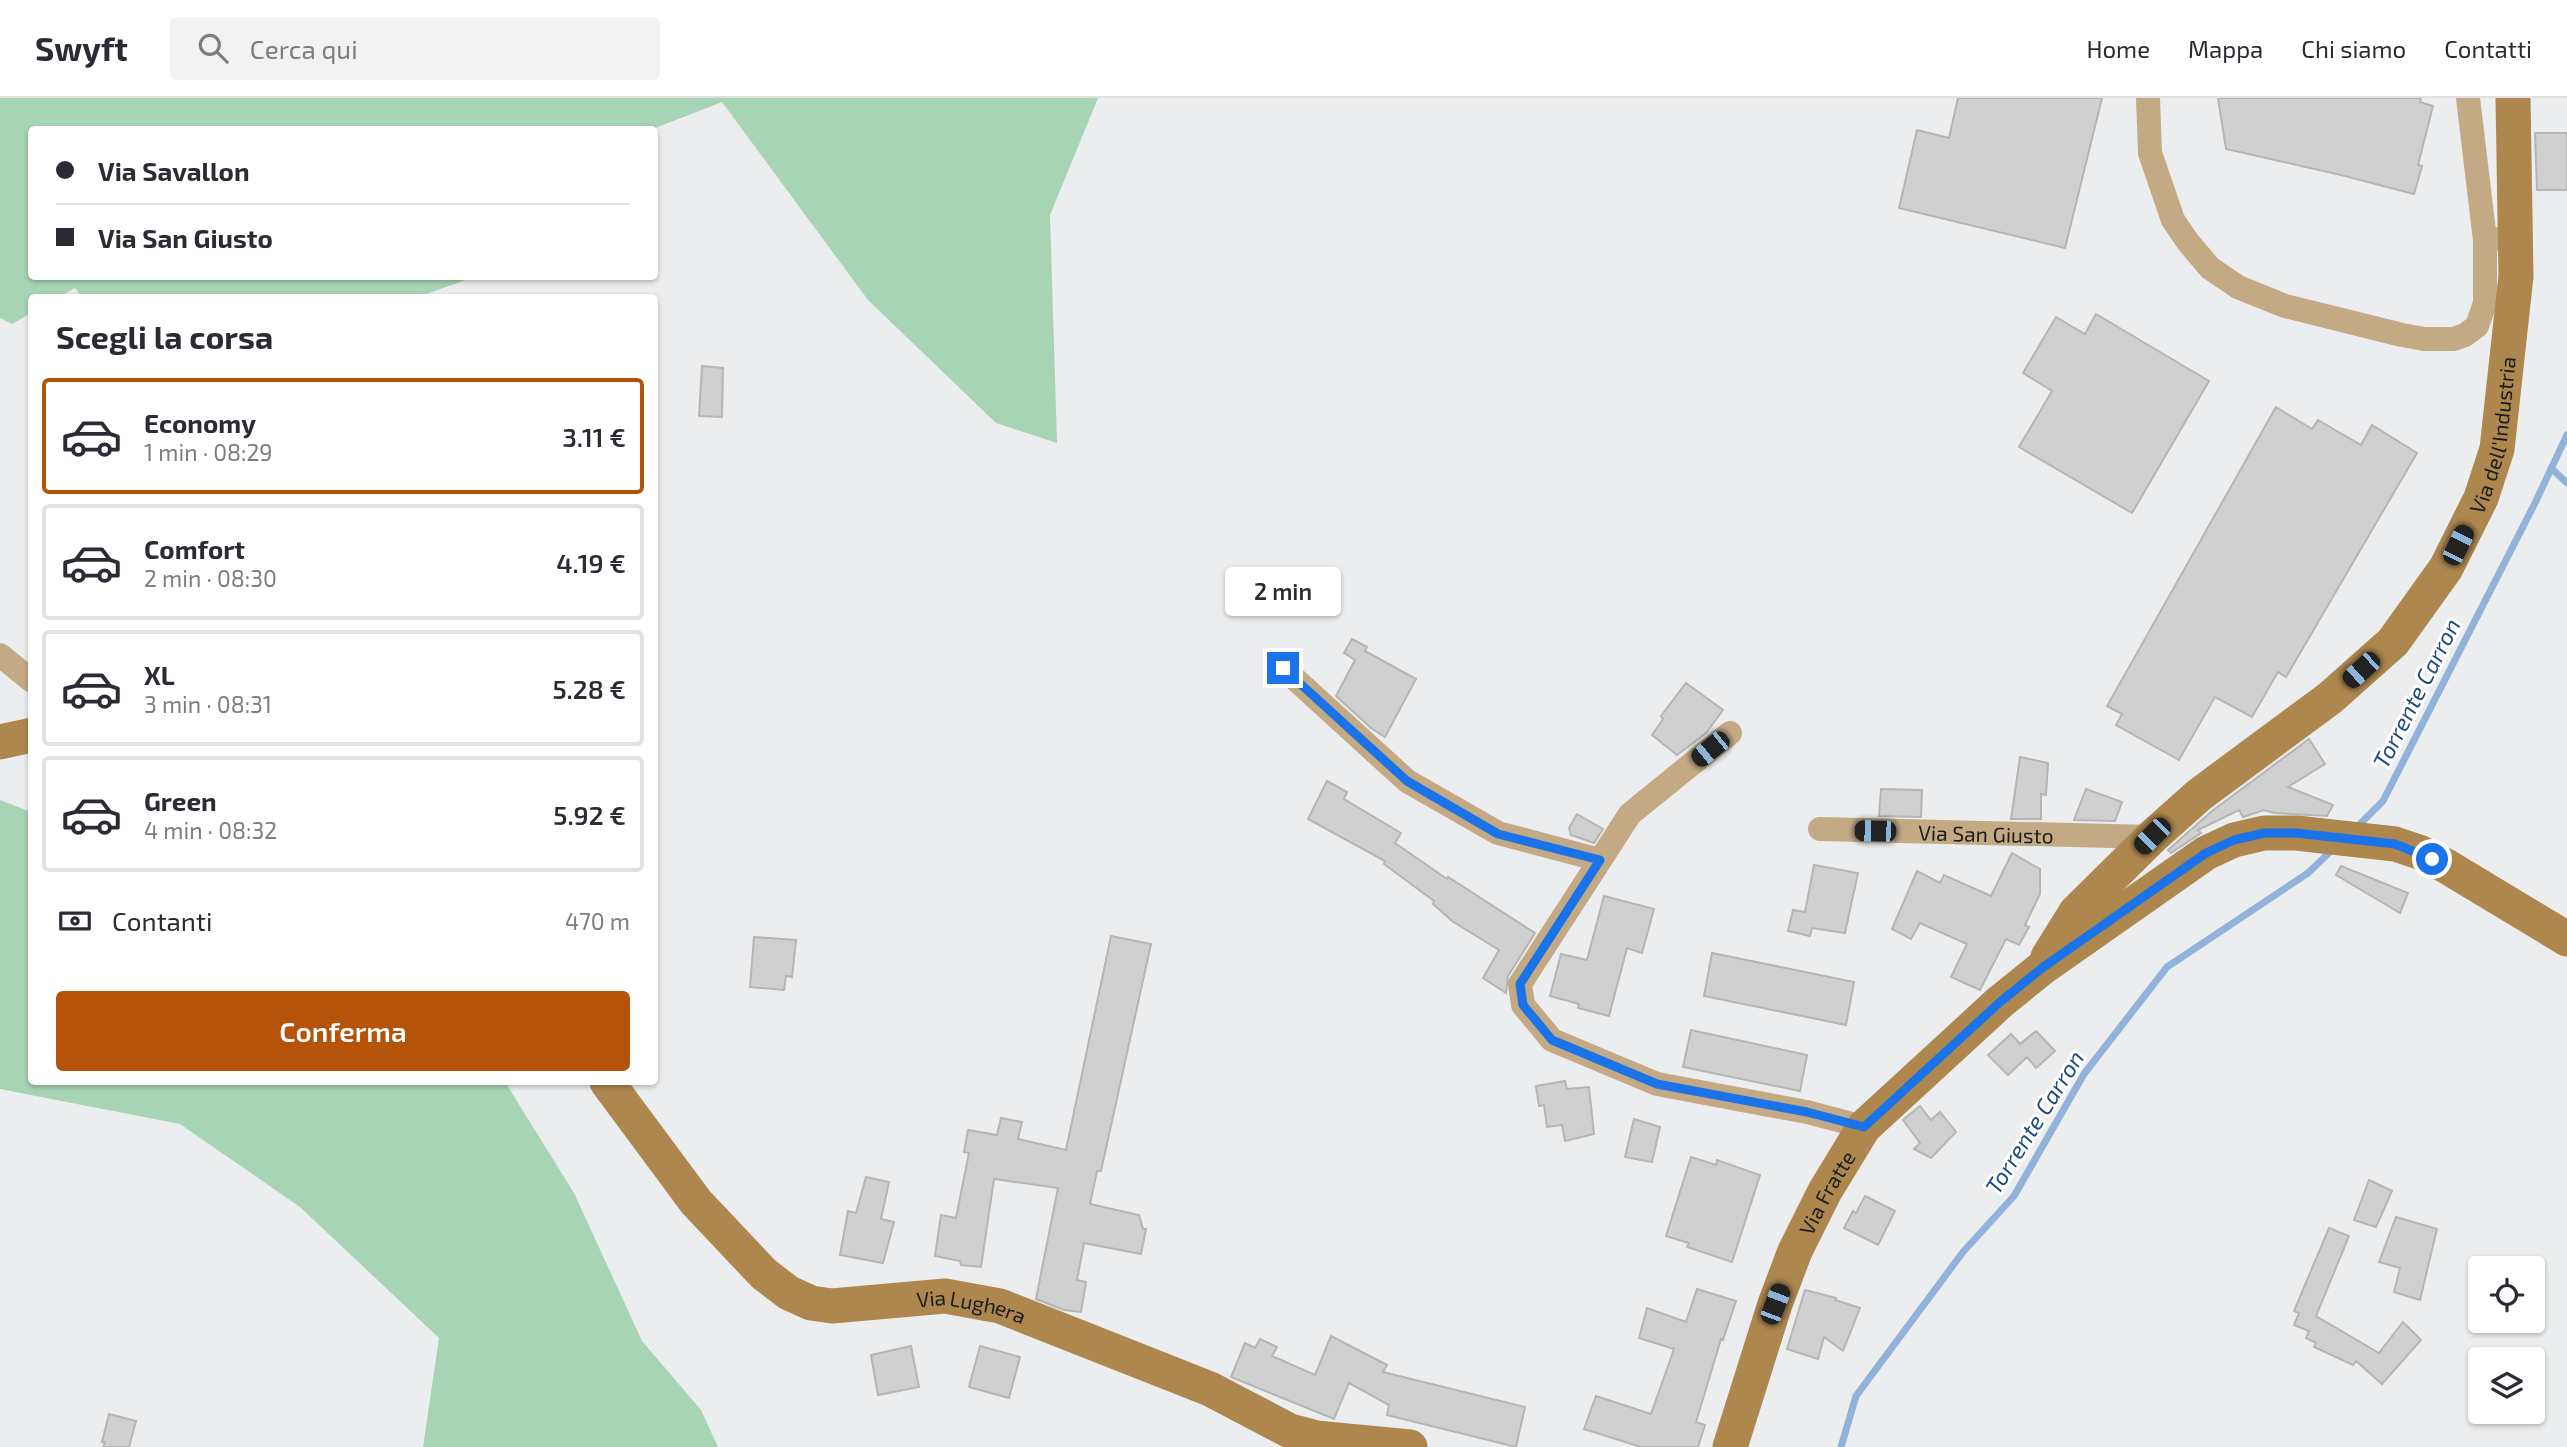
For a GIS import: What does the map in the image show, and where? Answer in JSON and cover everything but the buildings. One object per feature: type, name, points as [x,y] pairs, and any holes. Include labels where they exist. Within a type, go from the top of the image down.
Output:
[{"type":"street","points":[[2148,98],[2150,153],[2173,220],[2210,268],[2238,287],[2273,302],[2424,339],[2454,339],[2477,326],[2500,239],[2468,98]]},
{"type":"street","name":"Via dell'Industria","points":[[2042,968],[2076,912],[2152,836],[2199,795],[2330,698],[2393,642],[2446,568],[2481,498],[2497,449],[2516,276],[2500,239],[2513,98]]},
{"type":"street","points":[[0,655],[28,678]]},
{"type":"street","points":[[1283,668],[1407,781],[1498,834],[1600,860]]},
{"type":"street","points":[[1730,733],[1630,814],[1520,984],[1523,1005],[1552,1040],[1657,1084],[1807,1112],[1864,1127]]},
{"type":"street","points":[[0,742],[28,736]]},
{"type":"street","name":"Via San Giusto","points":[[1820,829],[2152,836]]},
{"type":"street","name":"Via Fratte","points":[[1730,1447],[1794,1251],[1825,1191],[1864,1127],[2000,1002],[2042,968],[2206,853],[2234,840],[2264,833],[2296,833],[2395,844],[2419,852],[2446,866],[2567,939]]},
{"type":"street","name":"Via Lughera","points":[[609,1085],[696,1202],[764,1274],[789,1293],[811,1303],[832,1306],[946,1296],[1000,1306],[1210,1389],[1290,1431],[1316,1438],[1410,1447]]},
{"type":"green space","points":[[0,98],[1098,98],[1050,215],[1057,443],[996,423],[868,300],[722,102],[658,127],[28,126],[28,280],[466,280],[426,294],[80,294],[75,288],[64,294],[28,294],[28,315],[12,324],[0,318]]},
{"type":"green space","points":[[0,800],[28,811],[28,1085],[507,1085],[574,1193],[642,1341],[701,1410],[718,1447],[423,1447],[439,1338],[300,1207],[180,1124],[0,1089]]},
{"type":"waterway","name":"Torrente Carron","points":[[2356,828],[2383,801],[2567,435]]},
{"type":"waterway","points":[[2552,469],[2567,483]]},
{"type":"waterway","name":"Torrente Carron","points":[[1841,1447],[1856,1396],[1963,1252],[2014,1196],[2084,1074],[2167,967],[2308,873],[2334,848]]},
{"type":"route","points":[[1283,668],[1407,781],[1498,834],[1600,860],[1520,984],[1523,1005],[1552,1040],[1657,1084],[1807,1112],[1864,1127],[1897,1094],[2042,968],[2206,853],[2234,840],[2264,833],[2296,833],[2395,844],[2432,859]]}]
